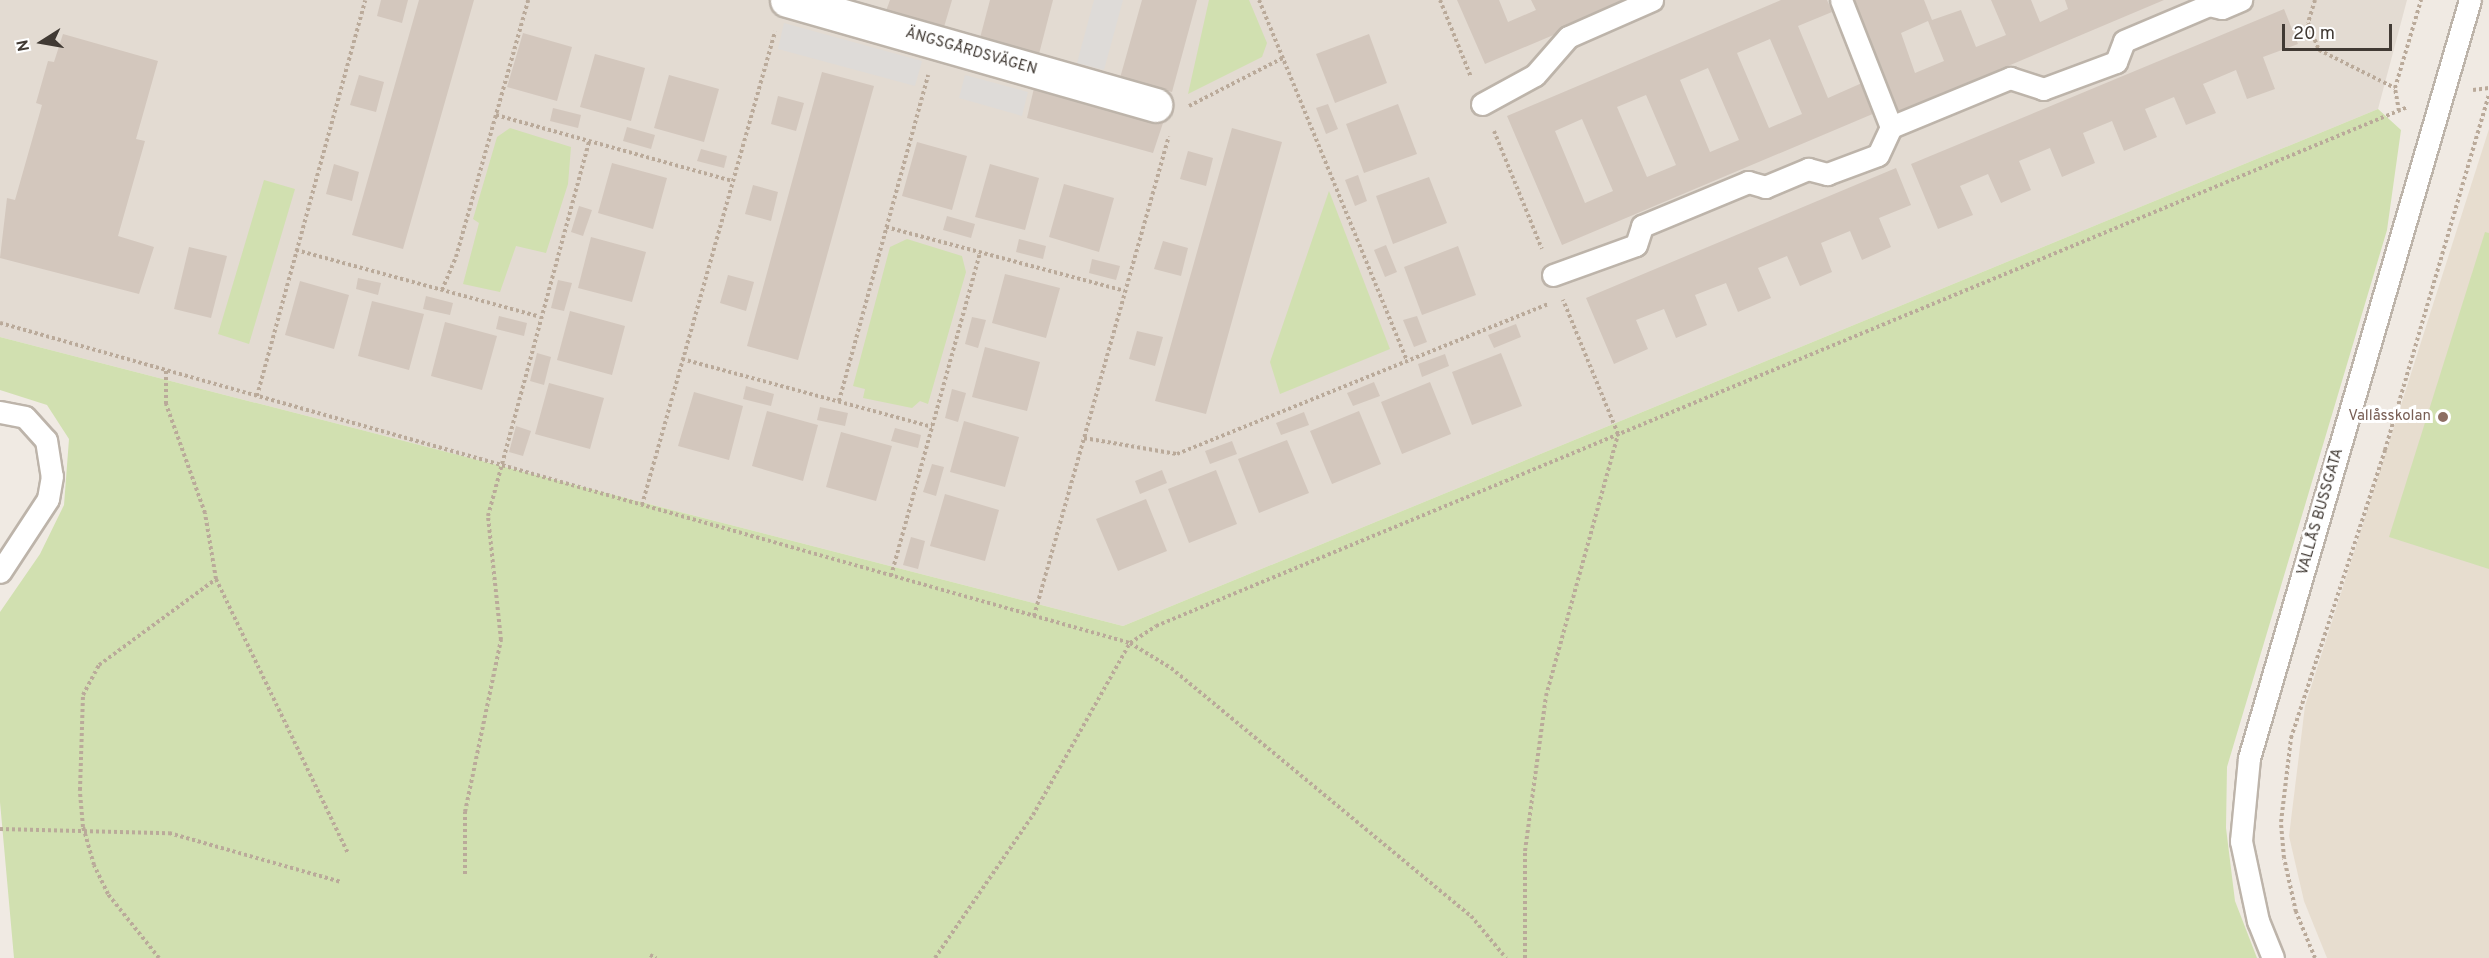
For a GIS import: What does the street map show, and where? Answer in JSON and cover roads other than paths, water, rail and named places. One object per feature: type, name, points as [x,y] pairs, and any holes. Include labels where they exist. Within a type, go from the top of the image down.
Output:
[{"type":"street","name":"ÄNGSGÅRDSVÄGEN","points":[[788,0],[1168,113]]},
{"type":"lane","points":[[1482,104],[1535,75],[1568,37],[1652,0]]},
{"type":"lane","points":[[1841,0],[1891,128]]},
{"type":"lane","points":[[1553,275],[1636,245],[1642,226],[1748,182],[1765,187],[1808,170],[1827,174],[1878,155],[1891,128],[2010,78],[2043,89],[2116,62],[2124,41],[2209,5],[2222,8],[2241,0]]},
{"type":"lane","name":"VALLÅS BUSSGATA","points":[[2273,958],[2258,921],[2241,841],[2249,758],[2470,0]]},
{"type":"lane","points":[[0,411],[25,417],[46,440],[52,477],[48,499],[0,572]]},
{"type":"place","name":"Vallåsskolan","points":[[2443,417]]}]
